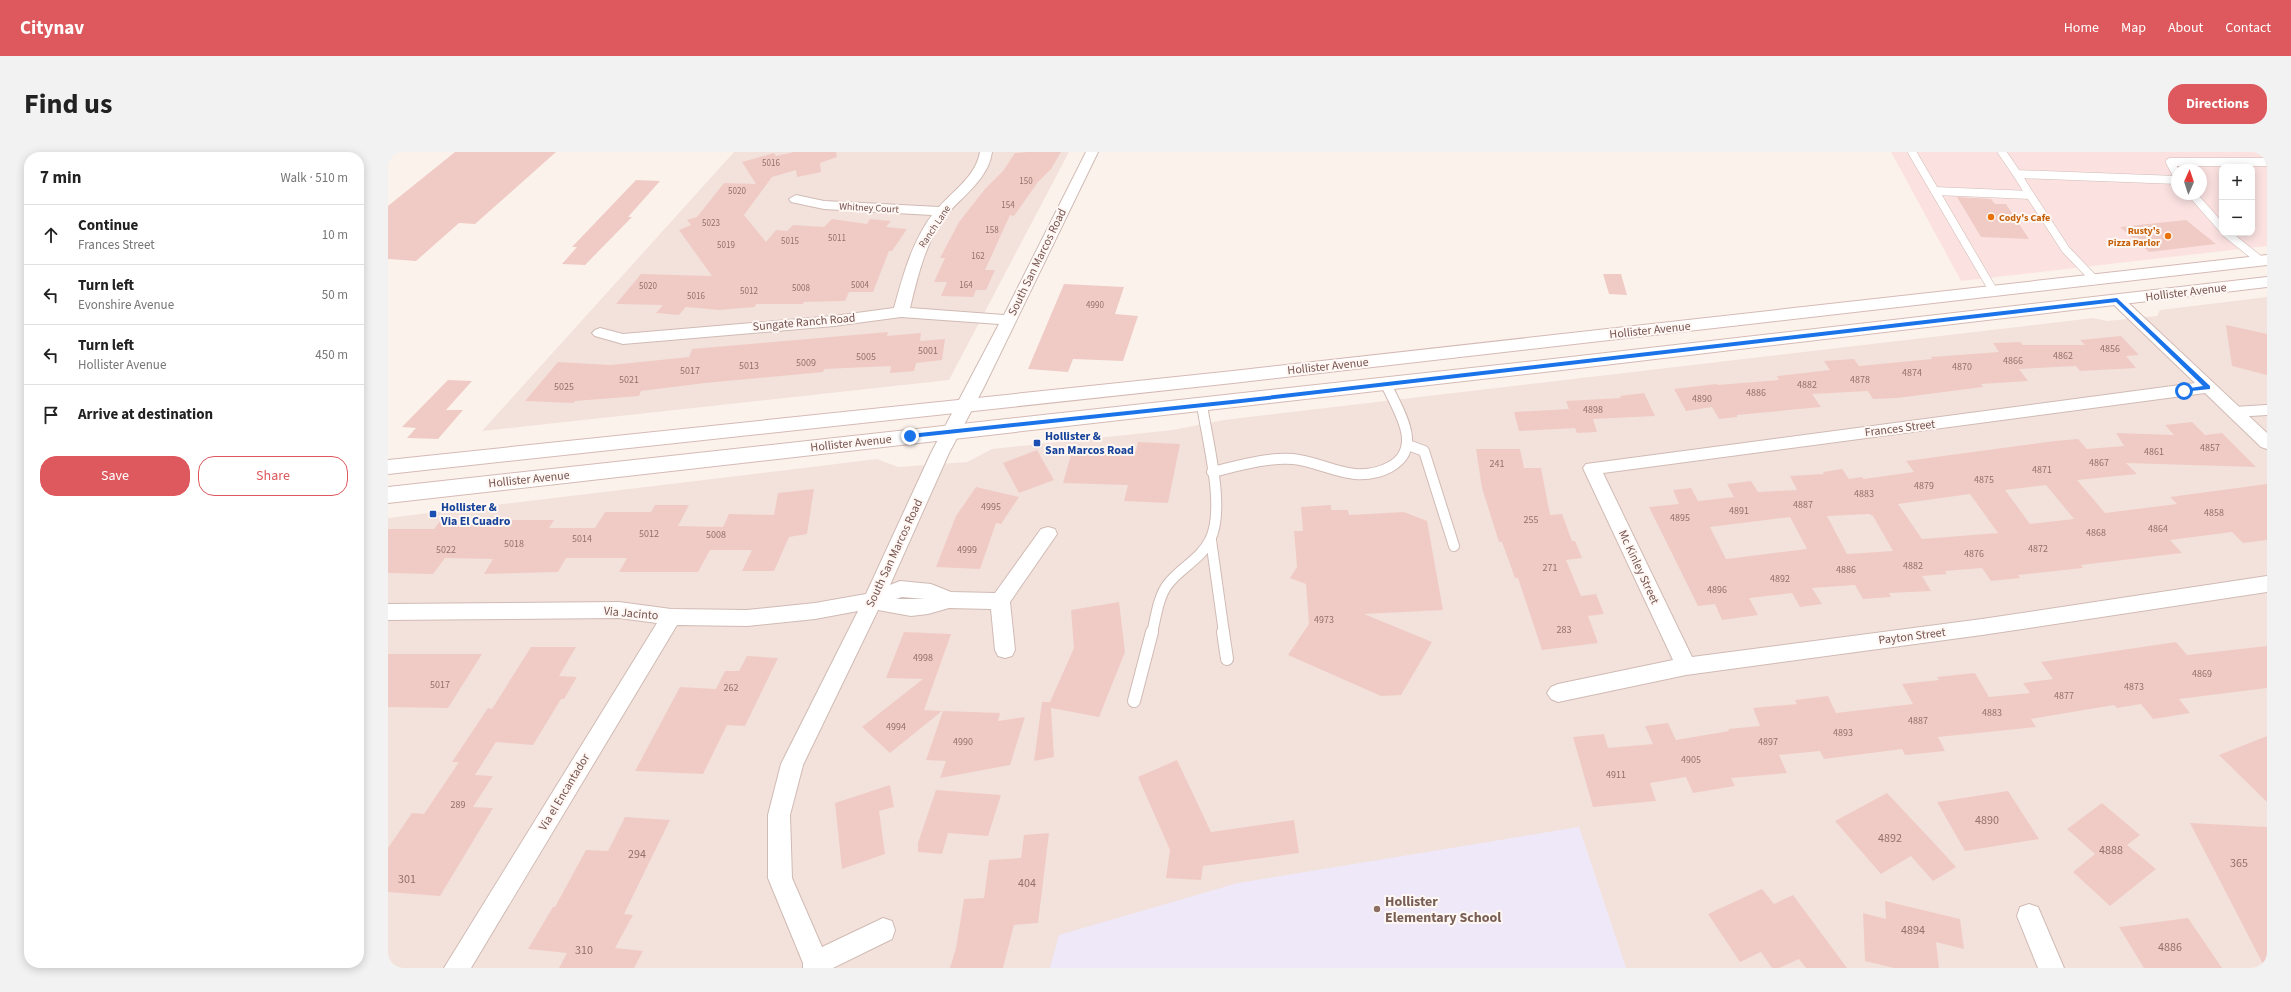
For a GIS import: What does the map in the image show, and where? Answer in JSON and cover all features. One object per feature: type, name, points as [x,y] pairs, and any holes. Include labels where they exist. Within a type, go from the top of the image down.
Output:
[{"type":"main road","name":"Hollister Avenue","points":[[388,467],[964,406],[1994,292],[2264,260]]},
{"type":"main road","name":"Hollister Avenue","points":[[388,495],[951,431],[1202,405],[2267,282]]},
{"type":"street","name":"Ranch Lane","points":[[901,312],[916,254],[942,211],[973,179],[987,159],[986,152]]},
{"type":"street","name":"South San Marcos Road","points":[[816,966],[780,878],[779,815],[792,764],[872,601],[951,431],[976,387],[1092,152]]},
{"type":"street","name":"Whitney Court","points":[[796,200],[824,205],[942,211]]},
{"type":"street","points":[[2117,300],[2267,443]]},
{"type":"street","name":"Sungate Ranch Road","points":[[600,333],[623,339],[834,321],[901,312],[1008,320]]},
{"type":"street","name":"Frances Street","points":[[1592,468],[2208,388]]},
{"type":"street","name":"Mc Kinley Street","points":[[1592,468],[1686,666]]},
{"type":"street","points":[[1005,650],[1000,601],[1048,534]]},
{"type":"street","name":"Payton Street","points":[[1558,693],[1686,666],[1982,627],[2267,584]]},
{"type":"street","points":[[872,601],[892,607],[924,609],[949,600],[1000,601]]},
{"type":"street","name":"Via Jacinto","points":[[388,612],[619,610],[671,617],[747,618],[815,611],[872,601]]},
{"type":"street","name":"Via el Encantador","points":[[457,968],[671,617]]},
{"type":"street","points":[[2029,916],[2051,968]]},
{"type":"street","points":[[816,966],[883,930]]},
{"type":"lane","points":[[1912,152],[1994,292]]},
{"type":"lane","points":[[2002,152],[2066,250],[2095,280]]},
{"type":"lane","points":[[2171,164],[2170,162],[2267,162]]},
{"type":"lane","points":[[2017,174],[2171,180]]},
{"type":"lane","points":[[1935,191],[2030,195]]},
{"type":"lane","points":[[2197,200],[2219,225]]},
{"type":"lane","points":[[2230,236],[2264,260]]},
{"type":"lane","points":[[1212,472],[1276,459],[1294,459],[1357,474],[1381,472],[1399,463],[1408,445],[1407,431],[1386,384]]},
{"type":"lane","points":[[1202,405],[1216,504],[1215,525],[1211,540],[1227,660]]},
{"type":"lane","points":[[2234,412],[2267,410]]},
{"type":"lane","points":[[1408,445],[1424,451],[1454,546]]},
{"type":"lane","points":[[1134,701],[1163,592],[1170,579],[1190,566],[1211,540]]},
{"type":"shaded area","points":[[734,152],[1069,152],[949,380],[482,431]]},
{"type":"shaded area","points":[[1891,152],[2267,152],[2267,246],[1961,281]]},
{"type":"shaded area","points":[[2267,297],[2267,968],[388,968],[388,518],[877,459],[898,467],[967,462],[992,449],[1173,430],[1224,420],[2093,318],[2107,321],[2157,316],[2160,310]]},
{"type":"shaded area","name":"Hollister Elementary School","points":[[1579,827],[1626,968],[1050,968],[1059,935],[1238,883]]},
{"type":"building","points":[[455,152],[556,152],[475,224],[459,223],[416,261],[388,259],[388,206]]},
{"type":"building","points":[[794,152],[836,152],[837,157],[820,163],[821,172],[797,177],[796,170],[772,177],[744,215],[766,242],[776,230],[787,231],[793,225],[824,227],[832,219],[867,224],[870,219],[891,221],[886,227],[907,229],[892,251],[889,251],[873,292],[849,292],[845,301],[804,302],[803,304],[756,304],[755,307],[719,310],[686,307],[679,315],[656,313],[663,305],[616,304],[641,274],[712,276],[679,230],[691,225],[687,220],[697,217],[724,183],[756,184],[742,162],[774,153],[776,156]]},
{"type":"building","points":[[1061,152],[1051,169],[1038,182],[1014,216],[1010,215],[985,270],[995,270],[986,290],[976,290],[973,297],[941,296],[947,282],[934,282],[945,258],[940,258],[959,222],[985,189],[1003,171],[1015,153]]},
{"type":"building","points":[[636,180],[660,181],[628,217],[632,217],[585,265],[562,264],[577,247],[572,247]]},
{"type":"building","points":[[1957,197],[1991,199],[1995,204],[2006,204],[2029,239],[1981,237]]},
{"type":"building","points":[[2186,220],[2216,244],[2149,252],[2120,227]]},
{"type":"building","points":[[1603,274],[1621,274],[1627,295],[1609,294]]},
{"type":"building","points":[[1064,284],[1124,287],[1115,314],[1138,316],[1123,361],[1073,359],[1068,372],[1028,369]]},
{"type":"building","points":[[2226,325],[2267,334],[2267,375],[2232,366]]},
{"type":"building","points":[[888,332],[887,336],[921,333],[920,341],[945,339],[942,360],[916,363],[914,371],[890,373],[891,366],[824,369],[823,372],[705,383],[641,391],[639,396],[575,401],[573,403],[525,401],[558,362],[611,365],[689,357],[692,349]]},
{"type":"building","points":[[2121,336],[2139,355],[2126,356],[2136,368],[2080,371],[2076,366],[2019,369],[2028,381],[1981,384],[1983,387],[1897,398],[1873,399],[1868,391],[1812,394],[1821,407],[1737,415],[1737,417],[1719,419],[1712,407],[1686,411],[1674,389],[1716,384],[1779,380],[1777,376],[1830,370],[1824,361],[1854,359],[1859,366],[1932,359],[1931,357],[1999,352],[1993,343],[2020,342],[2023,345],[2085,345],[2080,340]]},
{"type":"building","points":[[448,380],[472,381],[446,410],[463,410],[438,439],[407,438],[416,428],[402,427]]},
{"type":"building","points":[[1644,393],[1655,416],[1593,419],[1597,432],[1577,433],[1575,428],[1519,431],[1514,412],[1569,409],[1566,401],[1621,398],[1620,396]]},
{"type":"building","points":[[2192,422],[2205,435],[2222,433],[2256,467],[2126,463],[2137,474],[2077,480],[2105,513],[2177,504],[2170,497],[2267,484],[2267,540],[2243,543],[2232,532],[2170,540],[2182,553],[2081,565],[2083,568],[2018,575],[2020,578],[1991,581],[1982,568],[1945,571],[1947,574],[1922,576],[1931,591],[1889,593],[1891,597],[1863,599],[1855,585],[1812,588],[1822,604],[1800,607],[1792,593],[1749,598],[1758,615],[1722,620],[1715,604],[1698,606],[1649,507],[1679,504],[1673,490],[1691,488],[1698,501],[1734,497],[1727,484],[1751,481],[1758,492],[1797,490],[1790,476],[1824,474],[1823,472],[1842,469],[1849,479],[1862,477],[1863,479],[1914,472],[1906,461],[2055,441],[2078,439],[2087,449],[2124,446],[2116,433],[2174,435],[2165,425]],"holes":[[[2046,485],[2074,519],[2030,524],[2005,490]],[[1970,494],[1998,533],[1922,539],[1898,504]],[[1869,514],[1873,516],[1893,551],[1847,554],[1827,516]],[[1790,517],[1807,549],[1726,559],[1710,527]]]},
{"type":"building","points":[[1138,442],[1180,444],[1168,503],[1124,501],[1128,485],[1063,483],[1073,448],[1136,451]]},
{"type":"building","points":[[1476,449],[1520,449],[1524,468],[1541,468],[1550,515],[1562,514],[1572,541],[1575,541],[1582,558],[1566,560],[1581,596],[1596,594],[1604,614],[1588,616],[1598,643],[1542,650],[1518,578],[1515,578],[1502,542],[1499,542],[1482,488]]},
{"type":"building","points":[[1037,450],[1054,480],[1019,493],[1003,463]]},
{"type":"building","points":[[976,487],[1019,497],[1001,524],[996,523],[980,569],[936,567],[956,516]]},
{"type":"building","points":[[814,489],[807,534],[789,537],[774,571],[742,571],[752,550],[710,550],[698,572],[619,572],[627,558],[566,558],[558,572],[484,574],[493,559],[445,558],[433,574],[388,573],[388,529],[434,529],[441,520],[554,520],[549,528],[595,528],[605,512],[651,512],[655,505],[689,505],[678,526],[723,527],[729,514],[774,515],[778,493]]},
{"type":"building","points":[[1331,505],[1331,510],[1348,510],[1349,515],[1404,512],[1427,521],[1443,610],[1364,614],[1432,642],[1401,695],[1381,696],[1288,655],[1309,624],[1306,584],[1290,578],[1297,567],[1294,531],[1303,531],[1301,507]]},
{"type":"building","points":[[1119,602],[1125,652],[1099,717],[1051,708],[1054,757],[1034,761],[1042,702],[1050,702],[1074,648],[1071,610]]},
{"type":"building","points":[[904,632],[951,634],[924,710],[942,711],[890,753],[862,727],[923,679],[886,678]]},
{"type":"building","points":[[2176,642],[2187,655],[2267,646],[2267,688],[2179,699],[2190,713],[2153,719],[2141,704],[2117,708],[2114,705],[2031,719],[2036,727],[1938,737],[1945,751],[1905,755],[1902,749],[1824,759],[1820,751],[1779,755],[1787,773],[1731,778],[1735,786],[1693,793],[1686,777],[1650,783],[1656,801],[1593,807],[1573,737],[1604,734],[1608,748],[1653,744],[1645,726],[1668,723],[1676,740],[1729,731],[1728,729],[1760,726],[1753,708],[1797,704],[1795,700],[1828,696],[1836,713],[1913,704],[1902,684],[1939,680],[1937,677],[1975,673],[1989,697],[2030,693],[2023,683],[2053,679],[2041,662]]},
{"type":"building","points":[[531,647],[576,647],[559,676],[577,677],[564,699],[561,699],[533,745],[496,742],[475,775],[493,776],[473,807],[493,808],[440,896],[388,892],[388,848],[412,813],[424,814],[459,762],[452,762],[488,708],[492,709]]},
{"type":"building","points":[[388,654],[482,654],[448,708],[388,707]]},
{"type":"building","points":[[747,656],[778,658],[745,726],[727,725],[703,774],[635,771],[680,687],[716,689],[725,671],[739,671]]},
{"type":"building","points":[[943,711],[1000,713],[998,721],[1025,717],[1010,765],[940,778],[946,761],[926,760]]},
{"type":"building","points":[[2267,736],[2267,802],[2219,755]]},
{"type":"building","points":[[1177,760],[1211,832],[1294,820],[1299,853],[1203,866],[1201,880],[1166,878],[1170,850],[1138,777]]},
{"type":"building","points":[[890,785],[894,807],[879,811],[885,854],[842,869],[835,803]]},
{"type":"building","points":[[936,790],[1001,795],[988,836],[948,833],[942,854],[918,852],[918,843]]},
{"type":"building","points":[[2008,791],[2039,839],[1965,851],[1937,802]]},
{"type":"building","points":[[1887,793],[1956,867],[1933,881],[1911,856],[1881,874],[1835,821]]},
{"type":"building","points":[[2102,803],[2140,835],[2127,845],[2156,869],[2110,906],[2073,872],[2095,854],[2067,829]]},
{"type":"building","points":[[625,817],[670,820],[624,914],[633,915],[615,948],[643,951],[634,968],[559,968],[567,953],[528,949],[553,907],[555,907],[586,850],[608,851]]},
{"type":"building","points":[[2190,823],[2267,827],[2267,968],[2265,968]]},
{"type":"building","points":[[1049,833],[1038,923],[1014,925],[1003,968],[950,968],[956,948],[964,899],[984,898],[989,860],[1021,858],[1024,835]]},
{"type":"building","points":[[1762,889],[1774,904],[1793,895],[1847,968],[1806,968],[1799,959],[1779,968],[1772,968],[1761,952],[1740,962],[1708,914]]},
{"type":"building","points":[[1885,901],[1960,919],[1964,949],[1936,942],[1939,968],[1894,968],[1865,961],[1863,913],[1886,919]]},
{"type":"building","points":[[2188,918],[2222,968],[2144,968],[2119,927]]},
{"type":"place","name":"Cody's Cafe","points":[[1991,217]]},
{"type":"place","name":"Rusty's Pizza Parlor","points":[[2168,236]]},
{"type":"place","name":"Hollister & San Marcos Road","points":[[1037,443]]},
{"type":"place","name":"Hollister & Via El Cuadro","points":[[433,514]]},
{"type":"place","name":"Hollister Elementary School","points":[[1377,909]]},
{"type":"route","points":[[910,436],[1232,402],[2117,300],[2208,388],[2184,391]]}]
